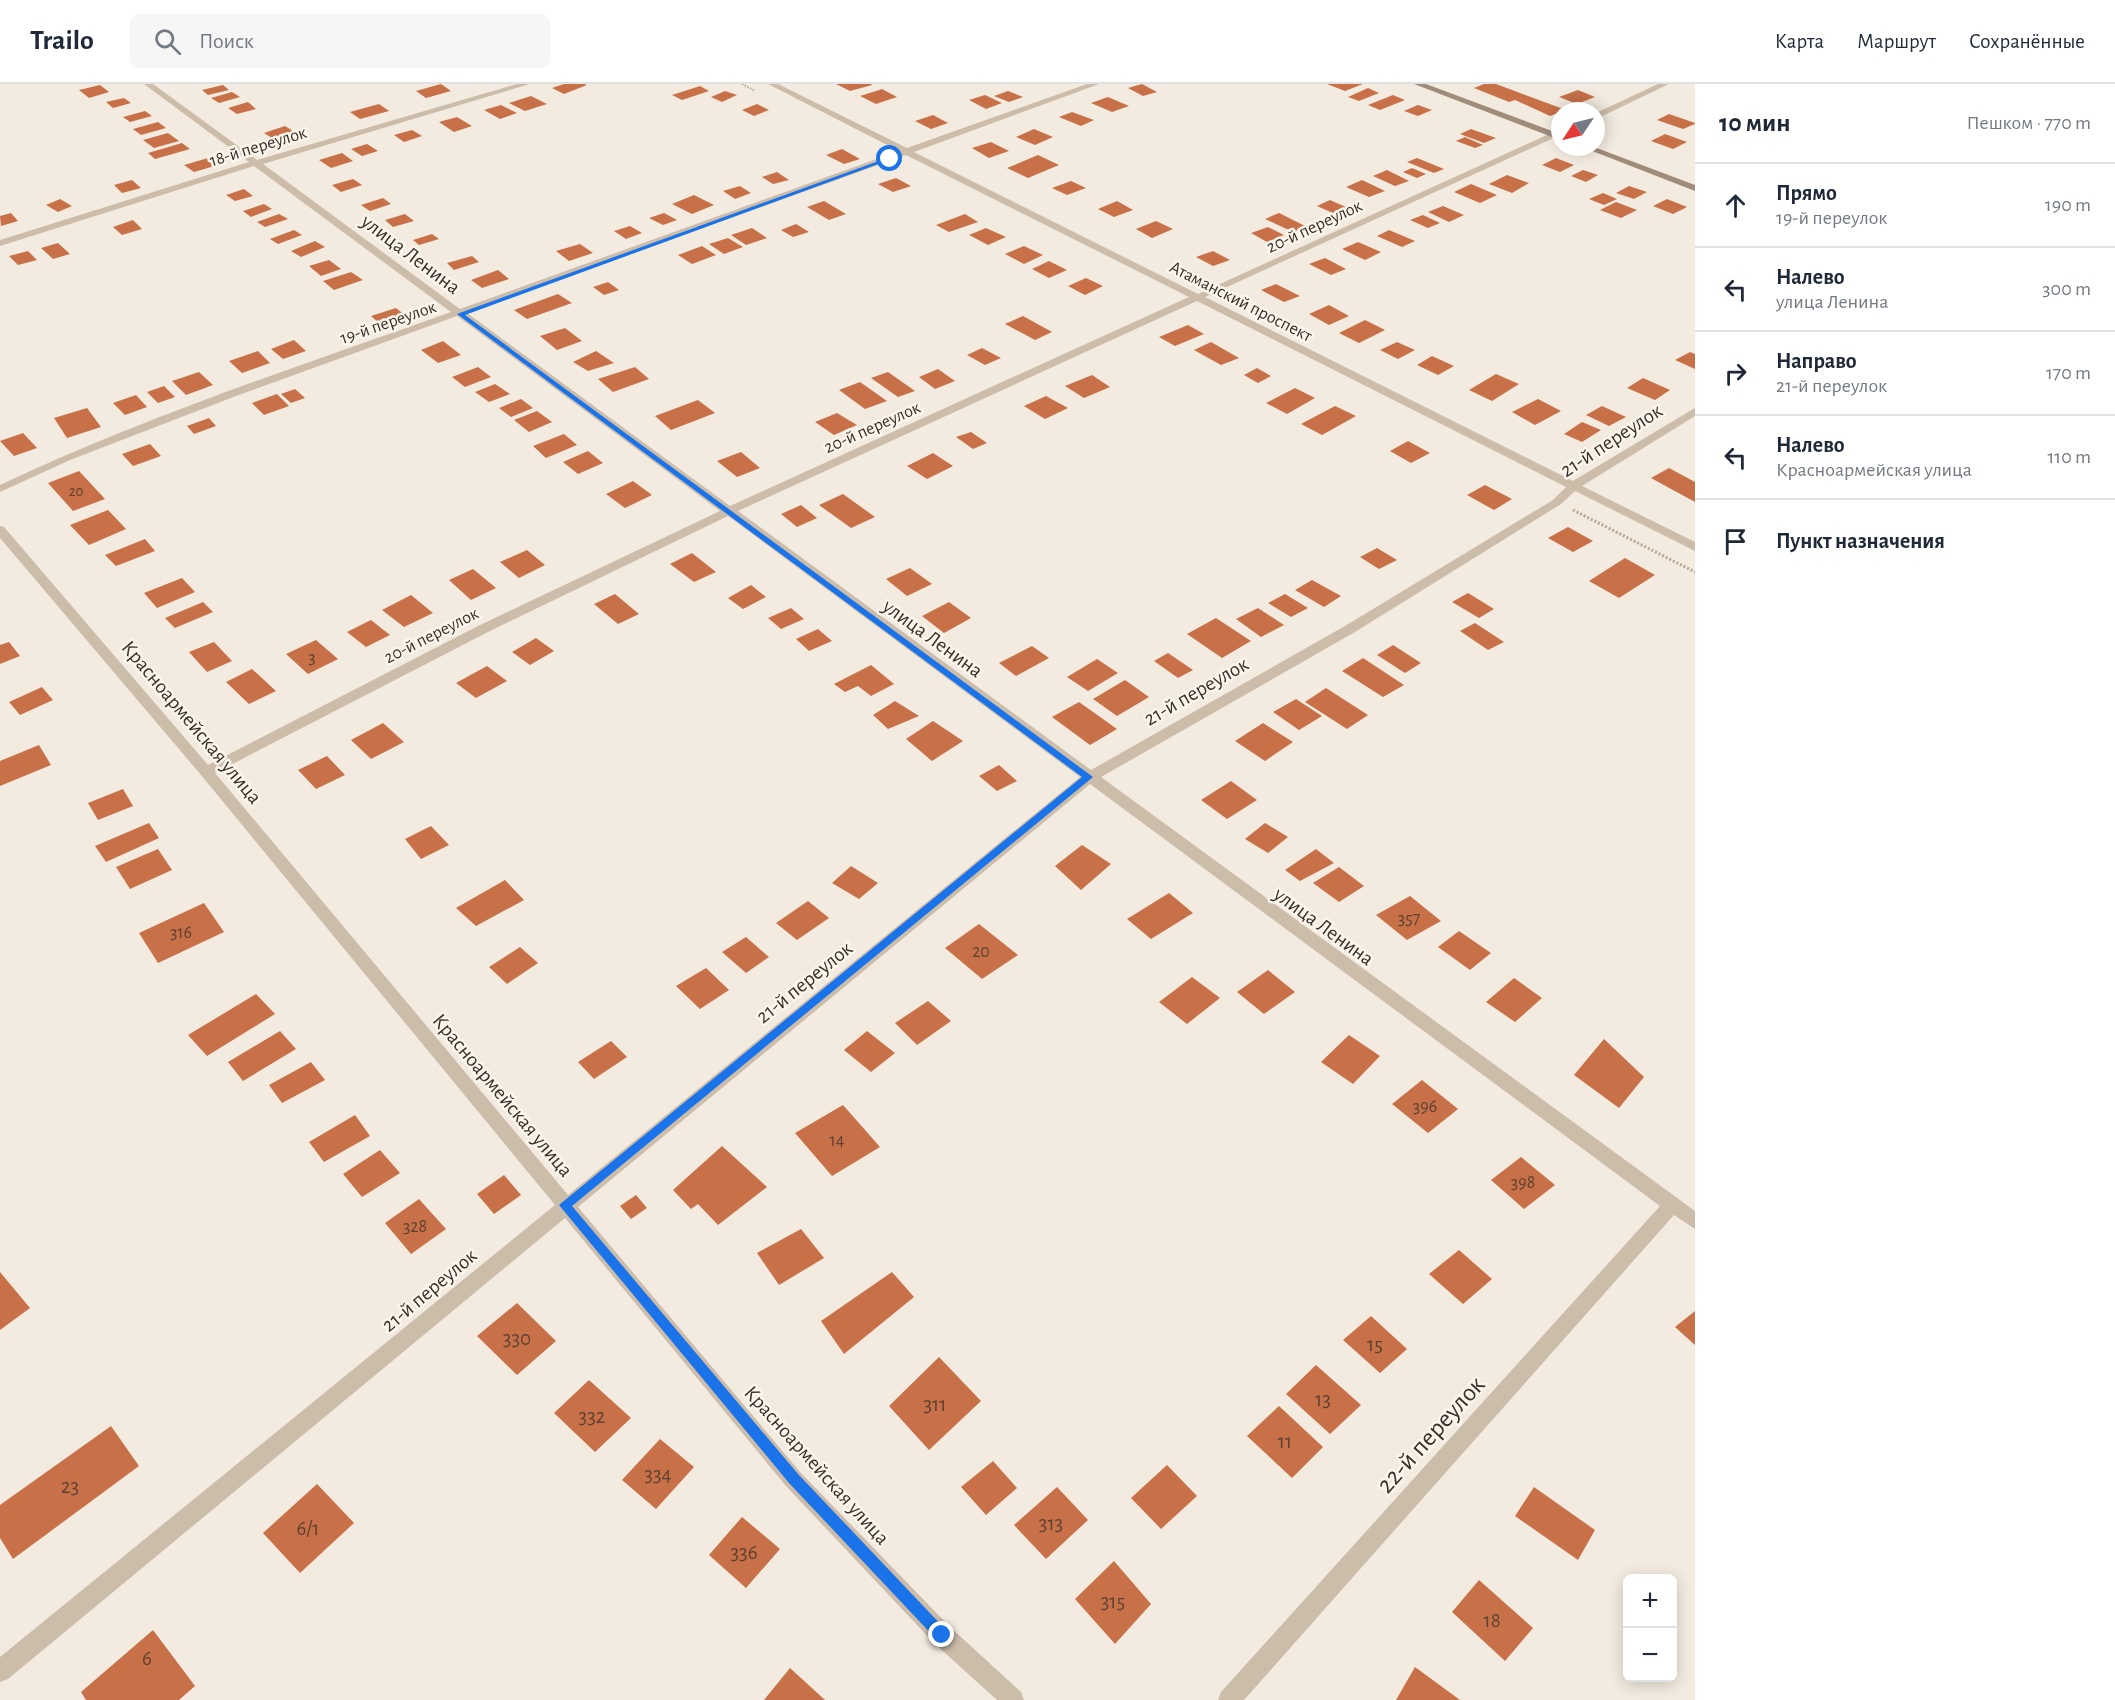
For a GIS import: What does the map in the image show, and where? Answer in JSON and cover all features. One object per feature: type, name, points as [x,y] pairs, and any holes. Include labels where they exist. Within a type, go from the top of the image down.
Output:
[{"type":"main road","points":[[1418,84],[1551,132]]},
{"type":"main road","points":[[1605,154],[1695,188]]},
{"type":"street","name":"улица Ленина","points":[[148,84],[1695,1221]]},
{"type":"street","name":"18-й переулок","points":[[0,243],[256,163],[526,84]]},
{"type":"street","name":"Атаманский проспект","points":[[772,84],[1695,547]]},
{"type":"street","name":"19-й переулок","points":[[0,489],[66,458],[232,394],[1095,84]]},
{"type":"street","points":[[1605,112],[1665,84]]},
{"type":"street","name":"20-й переулок","points":[[206,772],[483,629],[729,512],[1551,138]]},
{"type":"street","name":"21-й переулок","points":[[0,1671],[1089,777],[1350,628],[1557,502],[1574,486],[1695,411]]},
{"type":"street","name":"Красноармейская улица","points":[[0,530],[206,772],[794,1479],[942,1635],[1013,1700]]},
{"type":"street","name":"22-й переулок","points":[[1228,1700],[1672,1205]]},
{"type":"building","points":[[441,84],[451,91],[426,98],[416,91]]},
{"type":"building","points":[[564,84],[587,85],[564,94],[552,88]]},
{"type":"building","points":[[836,84],[871,84],[872,85],[850,91]]},
{"type":"building","points":[[1142,84],[1157,92],[1143,96],[1128,88]]},
{"type":"building","points":[[1327,84],[1363,84],[1345,91]]},
{"type":"building","points":[[1484,84],[1496,84],[1551,104],[1551,116],[1515,100],[1509,102],[1474,88]]},
{"type":"building","points":[[100,85],[109,92],[89,98],[79,90]]},
{"type":"building","points":[[223,85],[229,90],[208,95],[202,90]]},
{"type":"building","points":[[700,86],[709,91],[682,100],[672,95]]},
{"type":"building","points":[[1368,88],[1379,93],[1359,101],[1348,97]]},
{"type":"building","points":[[882,89],[897,97],[876,104],[860,96]]},
{"type":"building","points":[[1578,90],[1595,97],[1582,102],[1572,102],[1559,97]]},
{"type":"building","points":[[725,91],[737,95],[722,102],[711,97]]},
{"type":"building","points":[[1008,91],[1023,97],[1009,102],[994,96]]},
{"type":"building","points":[[232,92],[240,97],[219,103],[211,98]]},
{"type":"building","points":[[985,95],[1002,103],[986,109],[969,100]]},
{"type":"building","points":[[1393,95],[1405,100],[1380,110],[1368,105]]},
{"type":"building","points":[[531,96],[547,104],[525,111],[509,103]]},
{"type":"building","points":[[1108,97],[1129,106],[1112,112],[1091,103]]},
{"type":"building","points":[[124,98],[131,103],[113,108],[106,102]]},
{"type":"building","points":[[248,102],[256,109],[237,114],[228,108]]},
{"type":"building","points":[[379,104],[389,111],[360,119],[350,112]]},
{"type":"building","points":[[757,104],[769,110],[754,116],[742,110]]},
{"type":"building","points":[[501,105],[517,113],[500,119],[484,110]]},
{"type":"building","points":[[1418,105],[1432,110],[1418,116],[1404,111]]},
{"type":"building","points":[[145,111],[152,116],[130,122],[123,117]]},
{"type":"building","points":[[1072,112],[1094,120],[1081,126],[1059,117]]},
{"type":"building","points":[[1669,114],[1695,124],[1683,129],[1657,120]]},
{"type":"building","points":[[933,115],[948,123],[931,129],[915,121]]},
{"type":"building","points":[[457,117],[472,126],[454,132],[439,122]]},
{"type":"building","points":[[158,122],[166,128],[141,135],[133,129]]},
{"type":"building","points":[[285,126],[293,131],[272,138],[264,133]]},
{"type":"building","points":[[1034,129],[1053,137],[1035,145],[1016,137]]},
{"type":"building","points":[[1471,129],[1496,138],[1484,143],[1460,134]]},
{"type":"building","points":[[412,130],[422,136],[404,142],[394,135]]},
{"type":"building","points":[[168,133],[179,141],[154,148],[143,140]]},
{"type":"building","points":[[1665,134],[1687,142],[1673,149],[1651,141]]},
{"type":"building","points":[[1465,137],[1483,145],[1475,148],[1456,141]]},
{"type":"building","points":[[991,142],[1009,151],[989,158],[972,148]]},
{"type":"building","points":[[182,143],[190,149],[155,159],[148,153]]},
{"type":"building","points":[[367,144],[378,151],[362,156],[351,149]]},
{"type":"building","points":[[842,149],[860,159],[844,164],[826,155]]},
{"type":"building","points":[[342,153],[353,161],[331,168],[319,160]]},
{"type":"building","points":[[1038,155],[1059,165],[1028,178],[1007,168]]},
{"type":"building","points":[[208,158],[218,165],[194,172],[184,165]]},
{"type":"building","points":[[1417,158],[1444,169],[1434,173],[1407,162]]},
{"type":"building","points":[[1556,158],[1574,165],[1560,172],[1542,165]]},
{"type":"building","points":[[1412,168],[1426,174],[1417,178],[1403,172]]},
{"type":"building","points":[[1387,170],[1409,181],[1395,186],[1373,176]]},
{"type":"building","points":[[1583,170],[1598,175],[1586,182],[1571,176]]},
{"type":"building","points":[[777,172],[789,180],[773,184],[762,177]]},
{"type":"building","points":[[1507,175],[1529,183],[1512,193],[1489,184]]},
{"type":"building","points":[[896,178],[911,186],[893,192],[878,184]]},
{"type":"building","points":[[353,179],[362,185],[341,192],[332,185]]},
{"type":"building","points":[[132,180],[141,188],[122,193],[114,185]]},
{"type":"building","points":[[1362,180],[1385,191],[1369,197],[1346,187]]},
{"type":"building","points":[[1071,181],[1086,188],[1067,195],[1052,188]]},
{"type":"building","points":[[1471,184],[1497,195],[1480,203],[1454,192]]},
{"type":"building","points":[[740,186],[751,193],[735,199],[723,191]]},
{"type":"building","points":[[1629,186],[1647,192],[1634,199],[1616,193]]},
{"type":"building","points":[[244,189],[253,196],[235,201],[226,195]]},
{"type":"building","points":[[1603,193],[1617,199],[1604,205],[1589,199]]},
{"type":"building","points":[[694,195],[714,205],[692,214],[672,204]]},
{"type":"building","points":[[383,198],[391,204],[370,211],[361,205]]},
{"type":"building","points":[[60,199],[72,206],[58,212],[46,205]]},
{"type":"building","points":[[1667,199],[1687,207],[1673,214],[1653,206]]},
{"type":"building","points":[[1330,200],[1348,208],[1335,214],[1317,206]]},
{"type":"building","points":[[824,201],[846,214],[829,220],[807,207]]},
{"type":"building","points":[[1117,201],[1133,210],[1114,217],[1098,209]]},
{"type":"building","points":[[1616,202],[1637,210],[1621,218],[1600,210]]},
{"type":"building","points":[[264,204],[272,209],[251,217],[243,211]]},
{"type":"building","points":[[1443,206],[1464,215],[1449,222],[1428,212]]},
{"type":"building","points":[[11,213],[18,221],[1,226],[0,216]]},
{"type":"building","points":[[664,213],[677,220],[663,225],[649,218]]},
{"type":"building","points":[[1279,213],[1307,227],[1293,232],[1265,219]]},
{"type":"building","points":[[279,214],[288,219],[265,227],[257,222]]},
{"type":"building","points":[[405,214],[414,221],[393,227],[385,220]]},
{"type":"building","points":[[965,214],[978,222],[949,232],[936,225]]},
{"type":"building","points":[[1423,215],[1440,223],[1428,228],[1410,220]]},
{"type":"building","points":[[133,220],[142,229],[122,235],[113,227]]},
{"type":"building","points":[[1156,221],[1173,229],[1152,238],[1136,229]]},
{"type":"building","points":[[796,224],[809,232],[793,237],[781,230]]},
{"type":"building","points":[[630,226],[642,233],[626,239],[614,231]]},
{"type":"building","points":[[1268,227],[1284,235],[1267,242],[1251,233]]},
{"type":"building","points":[[752,228],[767,238],[746,245],[731,235]]},
{"type":"building","points":[[986,228],[1006,237],[988,245],[969,235]]},
{"type":"building","points":[[294,230],[302,235],[278,244],[270,239]]},
{"type":"building","points":[[1389,230],[1415,241],[1402,247],[1377,236]]},
{"type":"building","points":[[432,234],[439,239],[419,245],[413,240]]},
{"type":"building","points":[[728,238],[743,247],[724,254],[709,244]]},
{"type":"building","points":[[315,241],[325,247],[301,257],[291,251]]},
{"type":"building","points":[[1358,242],[1381,252],[1365,260],[1342,249]]},
{"type":"building","points":[[58,243],[70,254],[53,259],[41,248]]},
{"type":"building","points":[[580,244],[593,253],[569,261],[556,251]]},
{"type":"building","points":[[702,246],[716,255],[692,264],[678,255]]},
{"type":"building","points":[[1024,246],[1043,255],[1024,264],[1005,254]]},
{"type":"building","points":[[28,251],[37,260],[18,265],[9,256]]},
{"type":"building","points":[[1213,251],[1230,260],[1213,266],[1196,257]]},
{"type":"building","points":[[472,256],[479,262],[454,270],[447,263]]},
{"type":"building","points":[[1325,258],[1346,269],[1331,275],[1309,264]]},
{"type":"building","points":[[329,260],[341,269],[321,276],[309,266]]},
{"type":"building","points":[[1049,261],[1067,270],[1049,278],[1032,269]]},
{"type":"building","points":[[498,270],[509,279],[482,288],[471,280]]},
{"type":"building","points":[[351,272],[363,280],[334,290],[323,281]]},
{"type":"building","points":[[1086,278],[1103,286],[1085,295],[1068,286]]},
{"type":"building","points":[[608,282],[619,290],[604,295],[593,287]]},
{"type":"building","points":[[1276,284],[1300,296],[1284,302],[1261,290]]},
{"type":"building","points":[[558,294],[572,303],[527,319],[514,310]]},
{"type":"building","points":[[1329,305],[1349,316],[1329,325],[1309,314]]},
{"type":"building","points":[[396,308],[406,316],[381,325],[371,316]]},
{"type":"building","points":[[1023,316],[1052,332],[1035,340],[1005,324]]},
{"type":"building","points":[[1365,320],[1385,330],[1359,343],[1339,333]]},
{"type":"building","points":[[1188,325],[1204,334],[1175,346],[1159,337]]},
{"type":"building","points":[[565,328],[582,341],[557,350],[540,336]]},
{"type":"building","points":[[294,340],[306,351],[283,359],[271,349]]},
{"type":"building","points":[[443,341],[461,355],[438,363],[421,350]]},
{"type":"building","points":[[1211,342],[1239,358],[1221,365],[1194,350]]},
{"type":"building","points":[[1397,342],[1415,350],[1398,359],[1380,350]]},
{"type":"building","points":[[982,348],[1001,358],[985,365],[967,355]]},
{"type":"building","points":[[258,351],[270,363],[242,373],[229,361]]},
{"type":"building","points":[[596,351],[614,363],[588,371],[573,362]]},
{"type":"building","points":[[1690,352],[1695,354],[1695,369],[1675,360]]},
{"type":"building","points":[[1432,356],[1454,366],[1438,375],[1417,365]]},
{"type":"building","points":[[478,367],[491,377],[465,387],[452,377]]},
{"type":"building","points":[[635,367],[649,379],[613,392],[598,379]]},
{"type":"building","points":[[1257,368],[1271,376],[1258,383],[1244,375]]},
{"type":"building","points":[[938,369],[955,381],[935,389],[919,377]]},
{"type":"building","points":[[199,372],[213,385],[186,395],[172,381]]},
{"type":"building","points":[[888,372],[915,391],[898,397],[871,378]]},
{"type":"building","points":[[1496,374],[1519,384],[1492,401],[1469,390]]},
{"type":"building","points":[[1092,375],[1110,387],[1084,398],[1065,386]]},
{"type":"building","points":[[1643,378],[1670,390],[1655,400],[1627,388]]},
{"type":"building","points":[[860,382],[887,401],[865,409],[839,390]]},
{"type":"building","points":[[495,384],[510,394],[489,402],[475,392]]},
{"type":"building","points":[[164,386],[175,397],[158,403],[147,392]]},
{"type":"building","points":[[1295,388],[1315,398],[1287,414],[1266,403]]},
{"type":"building","points":[[295,389],[305,398],[291,403],[281,394]]},
{"type":"building","points":[[277,394],[289,406],[264,415],[252,403]]},
{"type":"building","points":[[136,395],[147,407],[125,415],[113,403]]},
{"type":"building","points":[[1046,396],[1068,408],[1045,419],[1024,406]]},
{"type":"building","points":[[521,399],[533,408],[511,417],[499,408]]},
{"type":"building","points":[[1538,399],[1561,411],[1535,425],[1512,412]]},
{"type":"building","points":[[698,400],[715,413],[671,430],[655,416]]},
{"type":"building","points":[[1335,406],[1356,416],[1322,435],[1301,424]]},
{"type":"building","points":[[1602,406],[1626,417],[1609,426],[1586,415]]},
{"type":"building","points":[[87,408],[101,427],[67,438],[54,418]]},
{"type":"building","points":[[537,411],[552,422],[529,432],[514,420]]},
{"type":"building","points":[[837,413],[857,425],[834,435],[815,422]]},
{"type":"building","points":[[209,418],[216,426],[194,434],[187,426]]},
{"type":"building","points":[[1582,422],[1601,430],[1582,442],[1564,434]]},
{"type":"building","points":[[971,432],[987,443],[973,449],[956,437]]},
{"type":"building","points":[[23,433],[37,448],[14,456],[0,441]]},
{"type":"building","points":[[564,434],[577,445],[546,458],[533,446]]},
{"type":"building","points":[[1408,441],[1430,453],[1411,463],[1390,451]]},
{"type":"building","points":[[150,444],[161,456],[133,466],[122,454]]},
{"type":"building","points":[[588,451],[603,463],[578,474],[563,462]]},
{"type":"building","points":[[741,452],[760,468],[737,477],[717,461]]},
{"type":"building","points":[[933,453],[953,466],[927,479],[907,466]]},
{"type":"building","points":[[1669,468],[1695,482],[1695,502],[1651,478]]},
{"type":"building","points":[[79,471],[105,499],[73,511],[48,483]]},
{"type":"building","points":[[633,481],[652,495],[625,508],[606,494]]},
{"type":"building","points":[[1485,485],[1512,499],[1494,510],[1467,495]]},
{"type":"building","points":[[843,494],[875,517],[851,528],[819,505]]},
{"type":"building","points":[[801,505],[817,518],[797,527],[781,514]]},
{"type":"building","points":[[108,510],[126,529],[89,545],[70,525]]},
{"type":"building","points":[[1568,527],[1593,541],[1573,552],[1548,538]]},
{"type":"building","points":[[145,539],[155,551],[116,566],[105,555]]},
{"type":"building","points":[[1377,548],[1397,560],[1379,569],[1360,557]]},
{"type":"building","points":[[527,550],[545,565],[519,578],[500,562]]},
{"type":"building","points":[[692,553],[716,572],[694,582],[670,564]]},
{"type":"building","points":[[1625,558],[1655,575],[1619,598],[1589,581]]},
{"type":"building","points":[[910,568],[932,584],[907,596],[886,579]]},
{"type":"building","points":[[473,569],[496,588],[471,600],[449,580]]},
{"type":"building","points":[[182,578],[195,592],[157,608],[144,593]]},
{"type":"building","points":[[1312,580],[1341,596],[1324,607],[1295,590]]},
{"type":"building","points":[[751,585],[766,597],[743,609],[728,598]]},
{"type":"building","points":[[1468,593],[1494,609],[1479,618],[1452,602]]},
{"type":"building","points":[[615,594],[639,614],[618,624],[594,604]]},
{"type":"building","points":[[1285,594],[1308,608],[1291,617],[1268,603]]},
{"type":"building","points":[[411,595],[433,613],[404,627],[382,610]]},
{"type":"building","points":[[203,602],[213,612],[175,628],[165,618]]},
{"type":"building","points":[[949,602],[971,618],[944,633],[922,616]]},
{"type":"building","points":[[791,608],[804,619],[781,629],[768,618]]},
{"type":"building","points":[[1258,608],[1284,625],[1261,637],[1236,619]]},
{"type":"building","points":[[1216,618],[1251,641],[1222,658],[1187,634]]},
{"type":"building","points":[[371,620],[390,635],[366,647],[347,632]]},
{"type":"building","points":[[1475,623],[1504,642],[1488,650],[1460,631]]},
{"type":"building","points":[[818,629],[832,641],[809,651],[796,639]]},
{"type":"building","points":[[536,638],[554,651],[530,665],[512,652]]},
{"type":"building","points":[[316,640],[338,659],[308,674],[286,654]]},
{"type":"building","points":[[9,642],[20,656],[0,664],[0,645]]},
{"type":"building","points":[[214,642],[232,661],[207,672],[189,652]]},
{"type":"building","points":[[1393,645],[1421,663],[1405,673],[1377,655]]},
{"type":"building","points":[[1032,646],[1049,658],[1016,676],[999,663]]},
{"type":"building","points":[[1168,653],[1193,670],[1178,678],[1154,661]]},
{"type":"building","points":[[1363,658],[1404,685],[1383,697],[1342,671]]},
{"type":"building","points":[[1097,659],[1118,673],[1088,691],[1067,677]]},
{"type":"building","points":[[871,665],[894,684],[871,696],[858,686],[845,692],[834,684]]},
{"type":"building","points":[[487,666],[507,681],[476,698],[456,683]]},
{"type":"building","points":[[252,669],[276,691],[249,704],[226,682]]},
{"type":"building","points":[[1125,680],[1149,697],[1117,716],[1093,699]]},
{"type":"building","points":[[42,687],[53,700],[20,715],[9,702]]},
{"type":"building","points":[[1326,688],[1368,715],[1347,729],[1305,702]]},
{"type":"building","points":[[1296,699],[1322,716],[1299,730],[1273,712]]},
{"type":"building","points":[[895,701],[919,716],[888,729],[873,715]]},
{"type":"building","points":[[1079,702],[1117,729],[1090,745],[1052,717]]},
{"type":"building","points":[[933,721],[963,741],[932,761],[906,739]]},
{"type":"building","points":[[383,723],[404,742],[371,759],[351,740]]},
{"type":"building","points":[[1263,723],[1293,742],[1265,761],[1235,741]]},
{"type":"building","points":[[39,745],[51,765],[0,786],[0,761]]},
{"type":"building","points":[[327,756],[345,775],[316,789],[298,770]]},
{"type":"building","points":[[999,765],[1017,781],[997,791],[979,776]]},
{"type":"building","points":[[1231,781],[1257,800],[1227,819],[1201,800]]},
{"type":"building","points":[[123,789],[133,806],[98,820],[88,803]]},
{"type":"building","points":[[149,823],[159,838],[106,862],[95,846]]},
{"type":"building","points":[[1265,823],[1288,837],[1268,853],[1245,839]]},
{"type":"building","points":[[431,826],[449,845],[421,859],[405,839]]},
{"type":"building","points":[[1082,845],[1111,864],[1081,890],[1055,866]]},
{"type":"building","points":[[158,849],[172,870],[130,889],[116,867]]},
{"type":"building","points":[[1316,849],[1334,863],[1300,881],[1285,870]]},
{"type":"building","points":[[851,866],[878,883],[859,899],[832,883]]},
{"type":"building","points":[[1339,867],[1364,886],[1339,902],[1313,883]]},
{"type":"building","points":[[505,880],[524,900],[476,926],[456,908]]},
{"type":"building","points":[[1169,893],[1193,913],[1151,939],[1127,919]]},
{"type":"building","points":[[1410,896],[1441,921],[1407,940],[1376,915]]},
{"type":"building","points":[[808,901],[829,918],[797,940],[776,923]]},
{"type":"building","points":[[204,903],[224,932],[158,963],[139,933]]},
{"type":"building","points":[[979,924],[1018,955],[982,979],[945,948]]},
{"type":"building","points":[[1459,931],[1491,953],[1470,970],[1438,947]]},
{"type":"building","points":[[746,937],[769,957],[746,973],[722,952]]},
{"type":"building","points":[[520,947],[538,963],[507,984],[489,967]]},
{"type":"building","points":[[706,968],[729,990],[700,1009],[676,986]]},
{"type":"building","points":[[1268,970],[1295,992],[1264,1014],[1237,992]]},
{"type":"building","points":[[1192,977],[1220,998],[1187,1024],[1159,1002]]},
{"type":"building","points":[[1514,978],[1542,998],[1515,1022],[1486,1002]]},
{"type":"building","points":[[256,994],[275,1014],[207,1056],[188,1035]]},
{"type":"building","points":[[928,1001],[951,1021],[917,1045],[895,1023]]},
{"type":"building","points":[[280,1031],[296,1049],[243,1081],[228,1062]]},
{"type":"building","points":[[867,1031],[895,1053],[871,1072],[844,1050]]},
{"type":"building","points":[[1349,1035],[1380,1056],[1353,1084],[1321,1062]]},
{"type":"building","points":[[1604,1039],[1644,1077],[1619,1108],[1574,1075]]},
{"type":"building","points":[[611,1041],[627,1057],[594,1079],[578,1062]]},
{"type":"building","points":[[311,1062],[325,1080],[282,1103],[269,1085]]},
{"type":"building","points":[[1422,1080],[1458,1109],[1428,1133],[1392,1104]]},
{"type":"building","points":[[843,1105],[880,1147],[832,1176],[795,1133]]},
{"type":"building","points":[[355,1115],[370,1136],[324,1162],[309,1142]]},
{"type":"building","points":[[722,1146],[767,1187],[718,1225],[698,1204],[691,1209],[673,1190]]},
{"type":"building","points":[[380,1150],[400,1173],[362,1197],[343,1174]]},
{"type":"building","points":[[1521,1157],[1555,1185],[1524,1209],[1491,1180]]},
{"type":"building","points":[[504,1175],[521,1195],[494,1214],[477,1194]]},
{"type":"building","points":[[636,1195],[647,1208],[631,1219],[620,1206]]},
{"type":"building","points":[[419,1199],[446,1229],[411,1254],[385,1223]]},
{"type":"building","points":[[801,1229],[824,1258],[779,1285],[757,1253]]},
{"type":"building","points":[[1459,1250],[1492,1279],[1463,1304],[1429,1274]]},
{"type":"building","points":[[0,1272],[30,1308],[0,1330]]},
{"type":"building","points":[[892,1272],[914,1297],[844,1354],[821,1321]]},
{"type":"building","points":[[517,1303],[556,1341],[517,1375],[477,1336]]},
{"type":"building","points":[[1695,1311],[1695,1345],[1675,1327]]},
{"type":"building","points":[[1371,1316],[1407,1349],[1380,1373],[1343,1340]]},
{"type":"building","points":[[939,1357],[981,1401],[929,1450],[889,1406]]},
{"type":"building","points":[[1316,1365],[1361,1405],[1330,1434],[1286,1394]]},
{"type":"building","points":[[589,1380],[631,1418],[595,1452],[554,1413]]},
{"type":"building","points":[[1279,1406],[1323,1447],[1292,1478],[1247,1436]]},
{"type":"building","points":[[111,1426],[139,1466],[13,1559],[0,1538],[0,1505]]},
{"type":"building","points":[[660,1439],[694,1467],[656,1509],[622,1480]]},
{"type":"building","points":[[993,1461],[1017,1488],[986,1515],[961,1487]]},
{"type":"building","points":[[1167,1465],[1197,1496],[1161,1529],[1131,1498]]},
{"type":"building","points":[[317,1484],[354,1523],[300,1573],[263,1533]]},
{"type":"building","points":[[1057,1487],[1088,1520],[1046,1559],[1014,1525]]},
{"type":"building","points":[[1534,1487],[1595,1530],[1578,1560],[1515,1516]]},
{"type":"building","points":[[742,1517],[780,1549],[746,1588],[709,1555]]},
{"type":"building","points":[[1114,1561],[1151,1604],[1115,1644],[1075,1599]]},
{"type":"building","points":[[1479,1580],[1533,1628],[1505,1661],[1452,1612]]},
{"type":"building","points":[[153,1630],[195,1686],[179,1700],[86,1700],[81,1692]]},
{"type":"building","points":[[1415,1667],[1460,1700],[1396,1700]]},
{"type":"building","points":[[790,1668],[825,1700],[764,1700]]},
{"type":"route","points":[[890,159],[460,314],[1089,777],[565,1205],[794,1479],[942,1635]]}]
